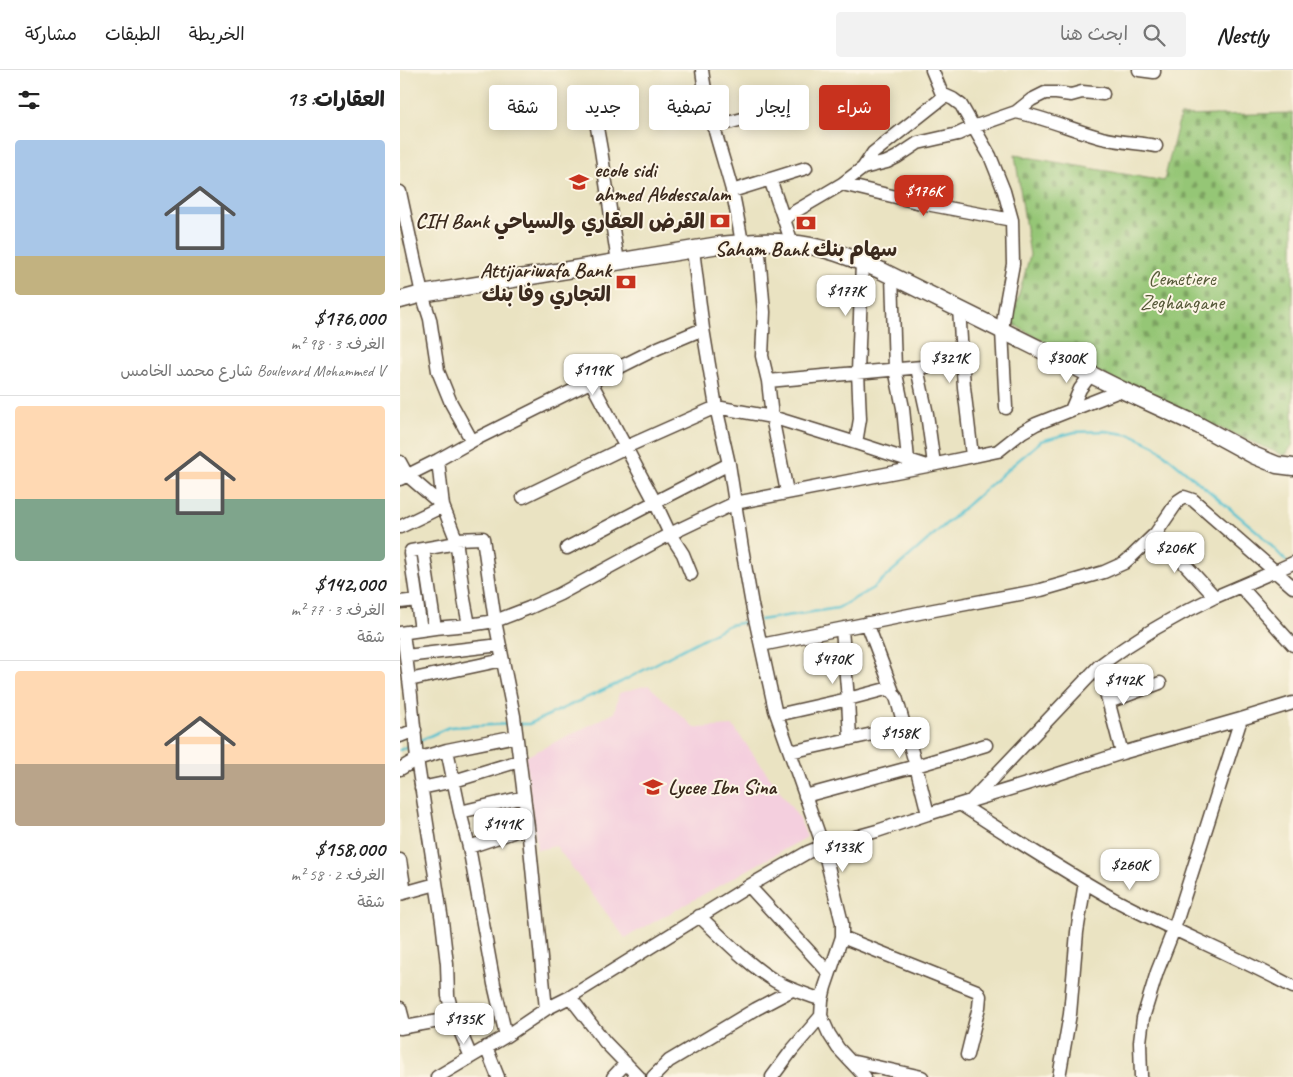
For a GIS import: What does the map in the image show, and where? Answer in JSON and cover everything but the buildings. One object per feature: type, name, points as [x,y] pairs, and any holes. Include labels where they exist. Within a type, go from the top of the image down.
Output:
[{"type":"main road","points":[[400,300],[422,294],[693,250],[750,243],[792,243],[836,253],[862,262],[959,308],[1122,390],[1198,425],[1253,455],[1277,465],[1293,467]]},
{"type":"street","points":[[702,70],[704,85]]},
{"type":"street","points":[[932,70],[941,92],[961,105],[990,156],[1004,191],[1012,220],[1013,264],[1002,331],[1006,408]]},
{"type":"street","points":[[1139,70],[1154,72],[1154,70]]},
{"type":"street","points":[[863,168],[887,162],[918,144],[946,138],[1016,112],[1031,100],[1046,93],[1071,95],[1082,92],[1103,94]]},
{"type":"street","points":[[784,218],[842,184],[863,168],[873,153],[945,96]]},
{"type":"street","points":[[1016,112],[1046,119],[1103,138],[1156,146]]},
{"type":"street","points":[[598,130],[618,262]]},
{"type":"street","points":[[714,130],[732,192],[750,243],[764,312],[762,356],[787,492]]},
{"type":"street","points":[[732,192],[806,168]]},
{"type":"street","points":[[770,179],[792,243]]},
{"type":"street","points":[[842,184],[922,203],[1012,220]]},
{"type":"street","points":[[400,192],[422,294],[430,319],[438,370],[451,402],[472,441]]},
{"type":"street","points":[[693,250],[703,329],[716,407],[729,464],[754,612],[777,715],[823,846],[842,923],[842,937],[829,973],[822,1000],[821,1016],[838,1048],[865,1077]]},
{"type":"street","points":[[856,443],[860,419],[858,372],[862,262]]},
{"type":"street","points":[[892,276],[895,370],[903,408],[908,460]]},
{"type":"street","points":[[959,308],[964,387],[972,456]]},
{"type":"street","points":[[404,477],[658,348],[703,329]]},
{"type":"street","points":[[768,382],[933,366]]},
{"type":"street","points":[[917,368],[927,414],[930,465]]},
{"type":"street","points":[[1071,410],[1080,389],[1091,374]]},
{"type":"street","points":[[591,382],[692,574]]},
{"type":"street","points":[[470,1057],[448,996],[447,964],[415,734],[406,696],[409,680],[402,633],[435,628],[469,626],[495,621],[560,594],[670,534],[735,503],[998,450],[1044,420],[1122,390]]},
{"type":"street","points":[[523,497],[626,447],[716,407],[772,418],[930,465]]},
{"type":"street","points":[[438,460],[443,506],[456,541],[469,626]]},
{"type":"street","points":[[400,462],[404,477],[443,506]]},
{"type":"street","points":[[566,548],[729,464]]},
{"type":"street","points":[[760,639],[842,630],[1041,590],[1104,572],[1124,562],[1156,533],[1182,498],[1193,500],[1293,587]]},
{"type":"street","points":[[400,527],[443,506]]},
{"type":"street","points":[[1156,533],[1215,597]]},
{"type":"street","points":[[421,630],[411,551],[456,541],[483,538],[495,621],[514,716],[528,827],[546,1009]]},
{"type":"street","points":[[423,549],[435,628]]},
{"type":"street","points":[[966,803],[1099,666],[1142,636],[1215,597],[1293,563]]},
{"type":"street","points":[[1241,587],[1293,645]]},
{"type":"street","points":[[400,602],[417,600]]},
{"type":"street","points":[[867,624],[896,697],[928,814]]},
{"type":"street","points":[[842,630],[850,739]]},
{"type":"street","points":[[406,656],[500,645]]},
{"type":"street","points":[[409,680],[503,660]]},
{"type":"street","points":[[1099,666],[1122,753]]},
{"type":"street","points":[[1109,702],[1160,683]]},
{"type":"street","points":[[777,715],[886,689],[893,692]]},
{"type":"street","points":[[437,1077],[506,1036],[546,1009],[570,997],[749,886],[808,852],[1122,753],[1293,702]]},
{"type":"street","points":[[1141,1077],[1140,1042],[1143,1018],[1174,929],[1241,719]]},
{"type":"street","points":[[790,752],[905,727]]},
{"type":"street","points":[[400,736],[415,734]]},
{"type":"street","points":[[400,769],[417,758],[516,735]]},
{"type":"street","points":[[805,796],[986,745]]},
{"type":"street","points":[[447,750],[469,847],[494,984],[506,1036]]},
{"type":"street","points":[[421,788],[454,782],[519,761]]},
{"type":"street","points":[[460,812],[524,797]]},
{"type":"street","points":[[966,803],[1026,847],[1085,882],[1174,929],[1262,970],[1293,987]]},
{"type":"street","points":[[469,847],[528,827]]},
{"type":"street","points":[[400,860],[403,893],[436,884]]},
{"type":"street","points":[[1059,1077],[1070,1014],[1077,932],[1085,882]]},
{"type":"street","points":[[749,886],[829,973]]},
{"type":"street","points":[[700,916],[743,958],[771,978],[792,990],[822,1000]]},
{"type":"street","points":[[842,937],[977,992],[980,996],[979,1007],[967,1055]]},
{"type":"street","points":[[653,1077],[669,1061],[756,1009],[792,990]]},
{"type":"street","points":[[570,997],[605,1042],[639,1077]]},
{"type":"street","points":[[400,1008],[403,1028],[455,1018]]},
{"type":"street","points":[[772,1077],[821,1016]]},
{"type":"street","points":[[486,1047],[498,1077]]},
{"type":"street","points":[[850,1061],[922,1077]]},
{"type":"street","points":[[613,1077],[626,1063]]},
{"type":"shaded area","name":"Lycee Ibn Sina","points":[[648,685],[695,728],[733,726],[799,818],[807,837],[625,938],[556,846],[537,850],[525,757],[614,713],[619,693]]},
{"type":"green space","name":"Cemetiere Zeghangane","points":[[1293,113],[1293,444],[1285,456],[1152,399],[1091,368],[1011,323],[1030,255],[1015,155],[1164,181],[1180,116]]},
{"type":"waterway","points":[[760,620],[838,608],[873,588],[1041,441],[1075,432],[1105,431],[1132,435],[1155,446],[1259,533],[1286,561]]},
{"type":"waterway","points":[[519,724],[529,724],[621,682],[729,625],[752,621]]},
{"type":"waterway","points":[[419,741],[449,727],[511,724]]},
{"type":"waterway","points":[[400,750],[412,744]]},
{"type":"place","name":"ecole sidi ahmed Abdessalam","points":[[579,182]]},
{"type":"place","name":"CIH Bank القرض العقاري والسياحي","points":[[720,221]]},
{"type":"place","name":"Saham Bank سهام بنك","points":[[806,223]]},
{"type":"place","name":"Attijariwafa Bank التجاري وفا بنك","points":[[626,282]]},
{"type":"place","name":"Lycee Ibn Sina","points":[[653,787]]}]
